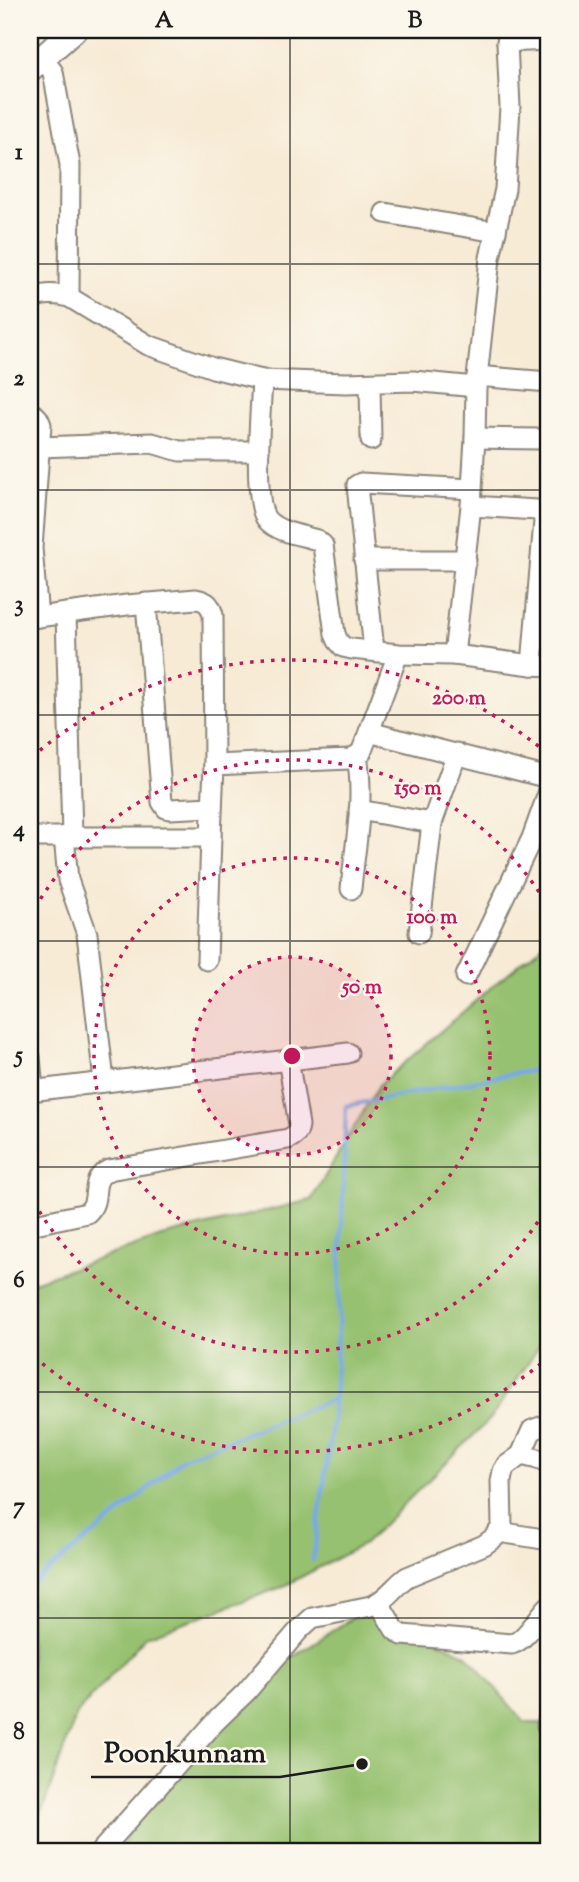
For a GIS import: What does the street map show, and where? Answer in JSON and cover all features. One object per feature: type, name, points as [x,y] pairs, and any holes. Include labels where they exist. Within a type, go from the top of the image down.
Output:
[{"type":"main road","points":[[34,59],[54,30]]},
{"type":"main road","points":[[34,59],[74,30]]},
{"type":"street","points":[[454,655],[472,498],[476,381],[490,258],[505,189],[510,107],[508,36],[549,40]]},
{"type":"street","points":[[34,59],[53,72],[70,165],[69,297]]},
{"type":"street","points":[[385,213],[496,232]]},
{"type":"street","points":[[30,298],[49,294],[69,297],[148,345],[213,368],[262,380],[346,383],[549,382]]},
{"type":"street","points":[[262,380],[259,480],[264,515],[274,526],[317,540],[323,545],[335,634],[343,647],[373,651],[398,654],[454,655],[541,666],[543,515],[537,510],[472,498],[359,484],[357,488],[373,651]]},
{"type":"street","points":[[370,383],[371,440]]},
{"type":"street","points":[[30,414],[34,414],[41,425],[32,548],[34,617],[196,599],[204,600],[210,605],[213,615],[214,765],[207,960]]},
{"type":"street","points":[[475,438],[541,439]]},
{"type":"street","points":[[39,447],[152,443],[180,451],[259,451]]},
{"type":"street","points":[[364,560],[466,560]]},
{"type":"street","points":[[146,603],[163,806],[170,809],[212,807]]},
{"type":"street","points":[[66,613],[68,880],[87,934],[104,1081]]},
{"type":"street","points":[[214,765],[349,759],[357,756],[361,753],[398,654]]},
{"type":"street","points":[[369,732],[546,778],[549,789],[532,838],[466,976]]},
{"type":"street","points":[[419,933],[432,823],[457,753]]},
{"type":"street","points":[[351,889],[359,810],[360,775],[357,756]]},
{"type":"street","points":[[359,810],[432,823]]},
{"type":"street","points":[[30,837],[211,837]]},
{"type":"street","points":[[30,1057],[32,1091],[348,1053]]},
{"type":"street","points":[[30,1225],[87,1213],[95,1202],[97,1181],[109,1170],[295,1136],[299,1125],[288,1059]]},
{"type":"street","points":[[100,1852],[215,1722],[313,1618],[379,1603],[407,1577],[484,1545],[499,1532],[503,1518],[503,1471],[521,1455],[532,1430],[549,1424]]},
{"type":"street","points":[[521,1455],[549,1464]]},
{"type":"street","points":[[499,1532],[549,1540]]},
{"type":"street","points":[[379,1603],[395,1630],[402,1635],[512,1644],[542,1624],[549,1606]]},
{"type":"green space","points":[[549,940],[549,1332],[491,1418],[364,1544],[282,1587],[146,1636],[77,1713],[34,1834],[30,1838],[30,1283],[170,1234],[311,1200],[379,1085]]},
{"type":"green space","points":[[369,1607],[467,1655],[525,1723],[549,1723],[549,1852],[120,1852],[141,1805],[228,1699]]},
{"type":"waterway","points":[[313,1560],[333,1417],[346,1106],[549,1068]]},
{"type":"waterway","points":[[30,1585],[183,1458],[334,1399]]},
{"type":"place","name":"Poonkunnam","points":[[362,1764]]}]
